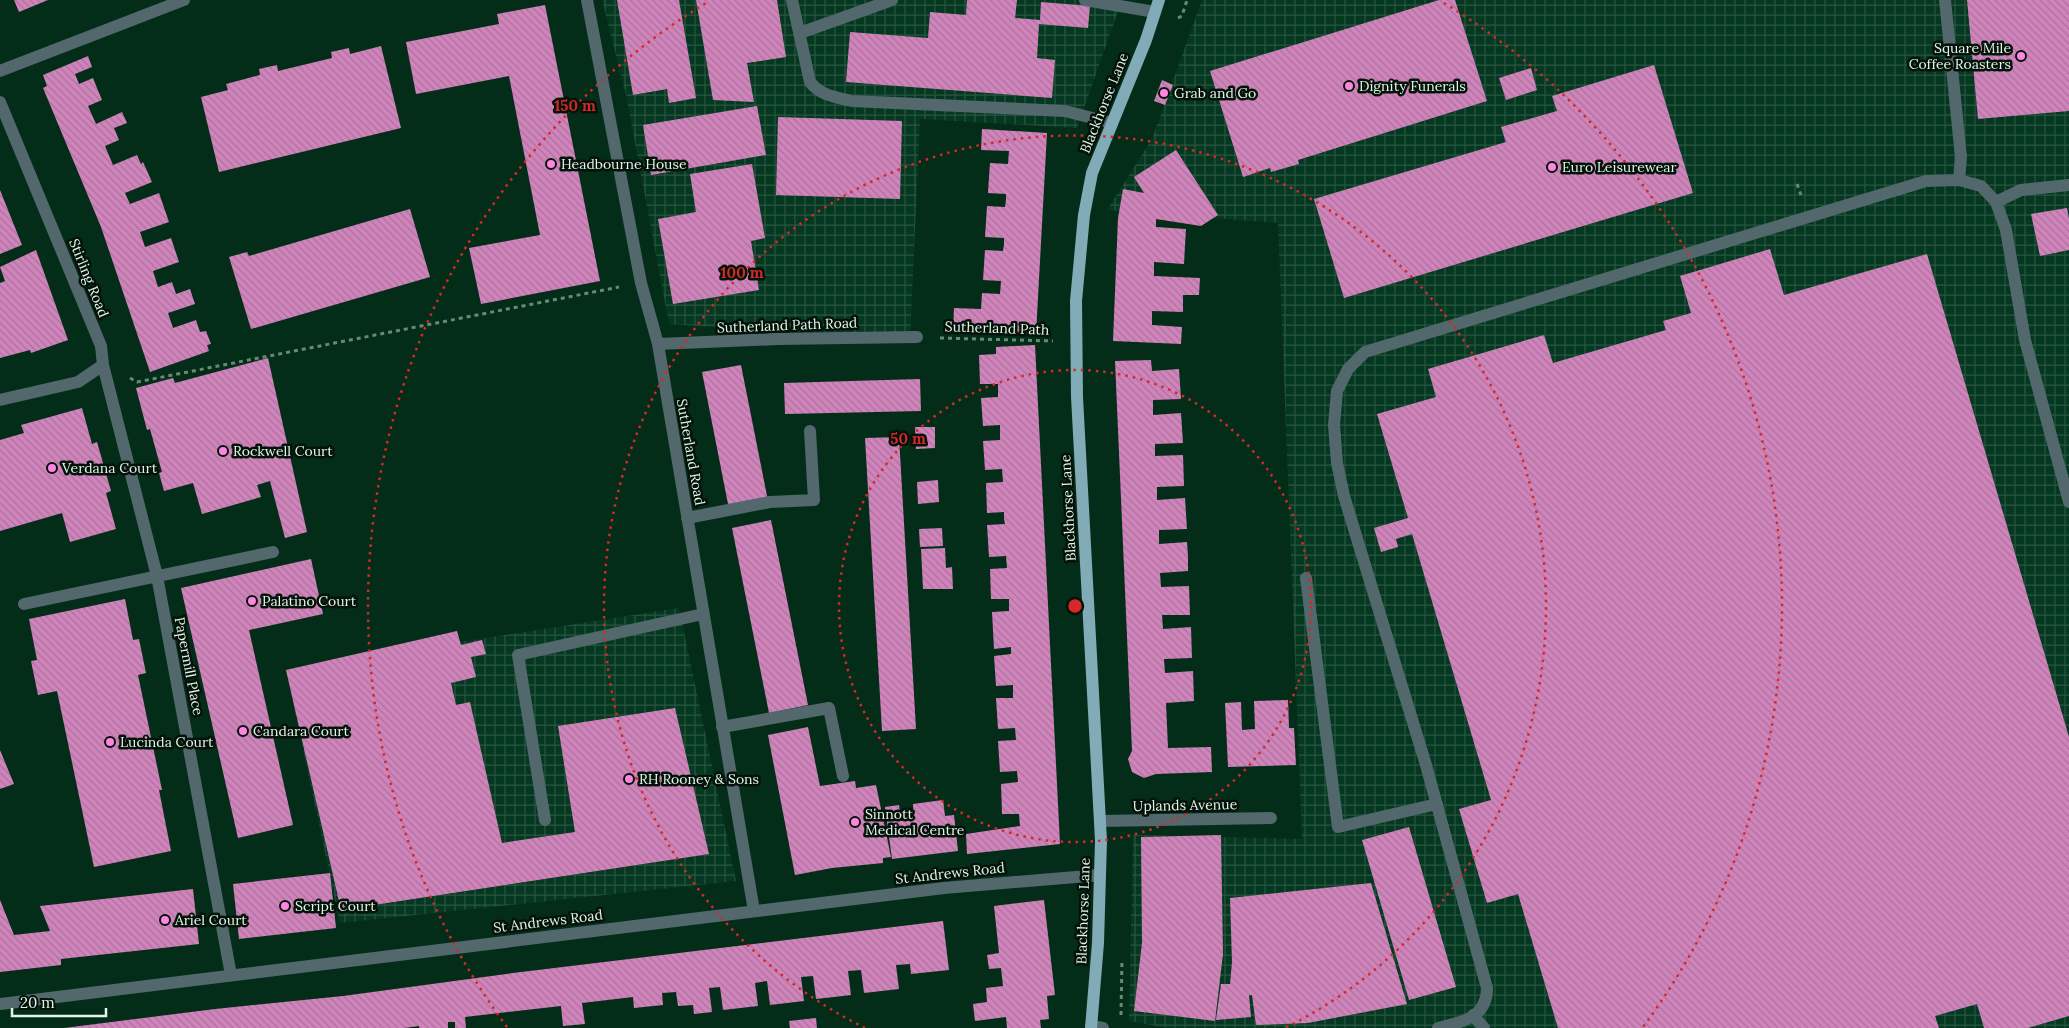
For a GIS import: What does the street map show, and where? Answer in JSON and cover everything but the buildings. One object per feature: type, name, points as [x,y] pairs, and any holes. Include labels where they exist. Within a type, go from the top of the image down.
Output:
[{"type":"main road","name":"Blackhorse Lane","points":[[1095,1027],[1100,821],[1077,397],[1076,301],[1084,215],[1092,173],[1157,6]]},
{"type":"street","points":[[0,72],[184,0]]},
{"type":"street","name":"Sutherland Road","points":[[587,0],[641,283],[658,344],[754,911]]},
{"type":"street","points":[[792,0],[810,82],[817,91],[852,101],[1065,111],[1112,123]]},
{"type":"street","points":[[800,34],[892,0]]},
{"type":"street","points":[[1085,0],[1157,6]]},
{"type":"street","points":[[1945,0],[1961,157],[1959,180]]},
{"type":"street","name":"Stirling Road","points":[[0,102],[100,346],[103,365]]},
{"type":"street","points":[[1438,1028],[1462,1022],[1479,1012],[1487,999],[1487,988],[1437,804],[1344,496],[1337,463],[1334,425],[1337,391],[1348,369],[1365,352],[1926,181],[1959,180],[1981,186],[1996,202],[2006,230],[2025,340],[2069,502]]},
{"type":"street","points":[[1996,202],[2021,190],[2069,185]]},
{"type":"street","name":"Sutherland Path Road","points":[[658,344],[778,338],[917,337]]},
{"type":"street","points":[[0,400],[78,382],[103,365]]},
{"type":"street","name":"Papermill Place","points":[[103,365],[157,576],[231,975]]},
{"type":"street","points":[[687,518],[770,502],[814,500],[810,431]]},
{"type":"street","points":[[24,604],[273,552]]},
{"type":"street","points":[[1306,578],[1338,827],[1437,804]]},
{"type":"street","points":[[546,820],[518,655],[703,614]]},
{"type":"street","points":[[722,727],[829,708],[844,776]]},
{"type":"street","name":"Uplands Avenue","points":[[1100,821],[1271,818]]},
{"type":"street","name":"St Andrews Road","points":[[0,1004],[944,888],[1100,875]]},
{"type":"street","points":[[1473,1016],[1484,1028]]},
{"type":"path","points":[[1182,16],[1187,0]]},
{"type":"path","points":[[103,365],[137,382],[641,283]]},
{"type":"path","name":"Sutherland Path","points":[[917,337],[1076,342]]},
{"type":"shaded area","points":[[602,0],[1122,0],[1077,128],[920,119],[910,340],[669,324],[626,95]]},
{"type":"shaded area","points":[[1202,0],[2069,0],[2069,1028],[1168,1028],[1129,1021],[1133,835],[1302,839],[1278,223],[1107,210],[1152,139]]},
{"type":"shaded area","points":[[679,608],[736,881],[340,923],[286,669]]},
{"type":"place","name":"Square Mile Coffee Roasters","points":[[2021,56]]},
{"type":"place","name":"Dignity Funerals","points":[[1349,86]]},
{"type":"place","name":"Grab and Go","points":[[1164,93]]},
{"type":"place","name":"Headbourne House","points":[[551,164]]},
{"type":"place","name":"Euro Leisurewear","points":[[1552,167]]},
{"type":"place","name":"Rockwell Court","points":[[223,451]]},
{"type":"place","name":"Verdana Court","points":[[52,468]]},
{"type":"place","name":"Palatino Court","points":[[252,601]]},
{"type":"place","name":"Candara Court","points":[[243,731]]},
{"type":"place","name":"Lucinda Court","points":[[110,742]]},
{"type":"place","name":"RH Rooney & Sons","points":[[629,779]]},
{"type":"place","name":"Sinnott Medical Centre","points":[[855,822]]},
{"type":"place","name":"Script Court","points":[[285,906]]},
{"type":"place","name":"Ariel Court","points":[[165,920]]}]
